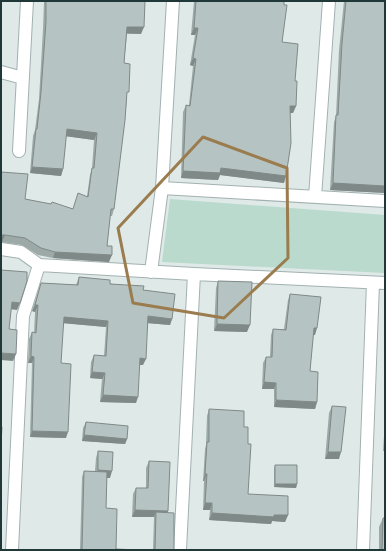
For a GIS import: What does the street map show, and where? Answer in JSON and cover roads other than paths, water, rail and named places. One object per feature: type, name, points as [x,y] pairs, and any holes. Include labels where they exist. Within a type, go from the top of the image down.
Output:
[{"type":"street","points":[[19,151],[27,1]]},
{"type":"street","points":[[151,272],[162,188],[174,1]]},
{"type":"street","points":[[315,197],[329,1]]},
{"type":"street","points":[[1,72],[23,78]]},
{"type":"street","points":[[162,188],[385,201]]},
{"type":"street","points":[[1,249],[21,252],[39,265],[379,283],[363,550]]},
{"type":"street","points":[[12,550],[23,316],[39,265]]},
{"type":"street","points":[[180,550],[194,274]]}]
